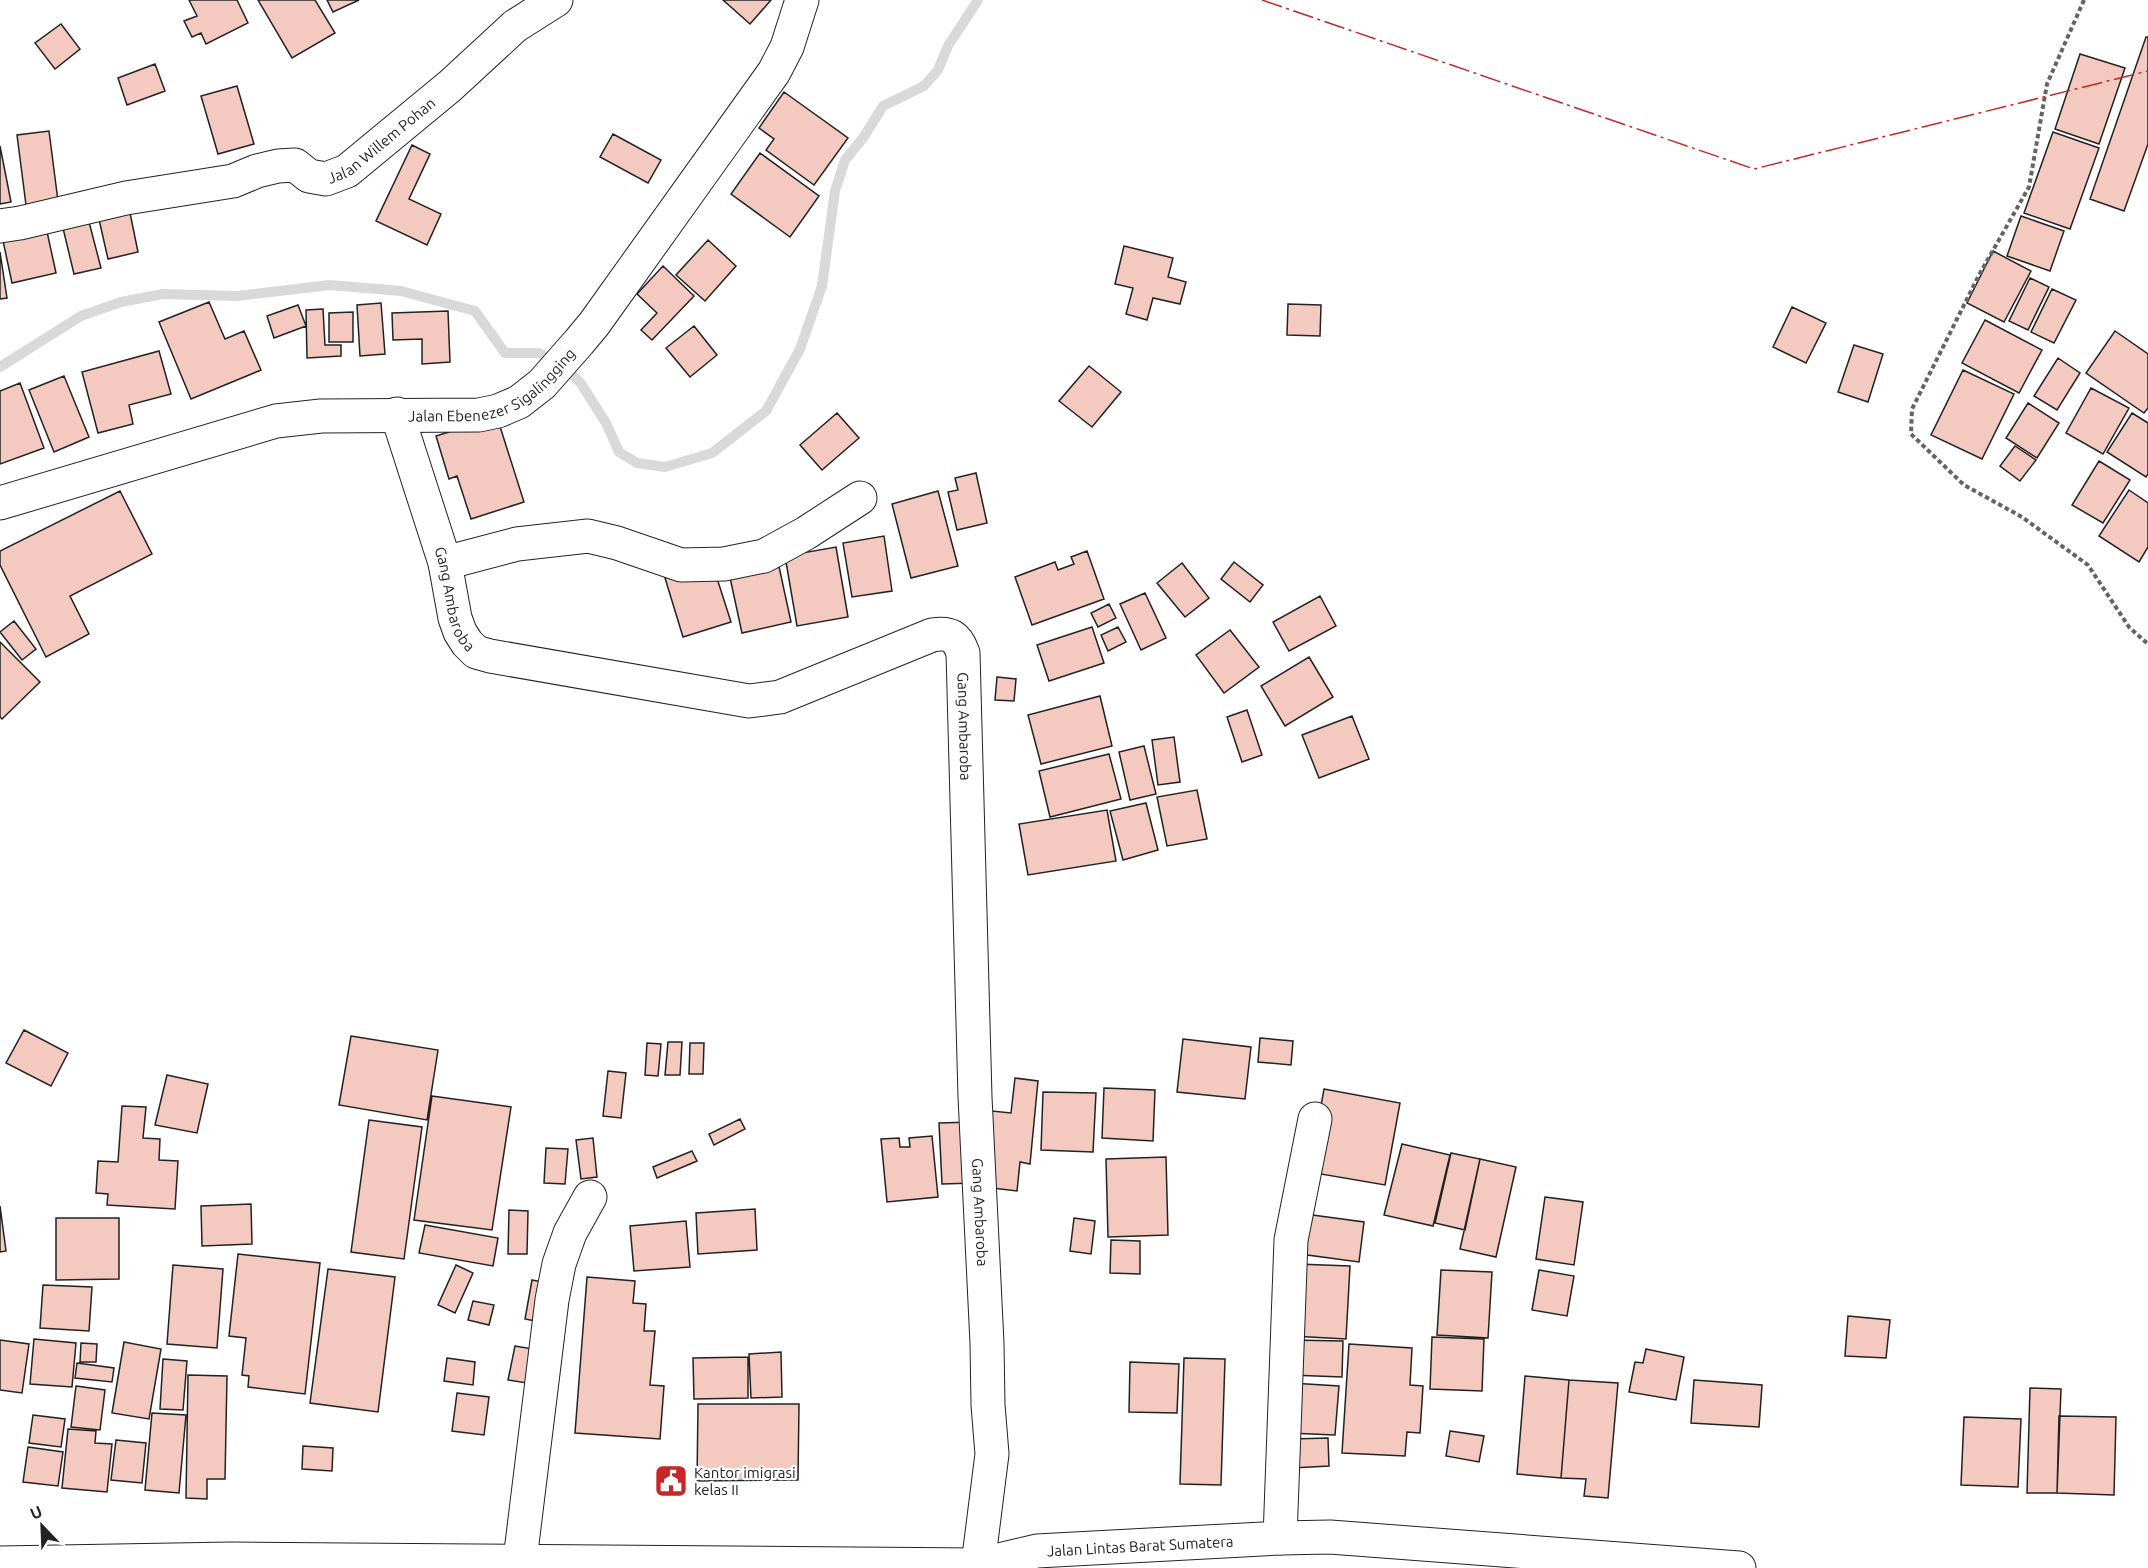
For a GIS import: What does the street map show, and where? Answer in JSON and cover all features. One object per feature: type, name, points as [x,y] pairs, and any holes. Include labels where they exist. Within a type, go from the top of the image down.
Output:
[{"type":"main road","name":"Jalan Willem Pohan","points":[[0,226],[126,198],[233,180],[278,166],[295,165],[309,176],[326,179],[347,171],[450,86],[515,26],[556,0]]},
{"type":"main road","name":"Jalan Ebenezer Sigalingging","points":[[0,503],[276,421],[321,416],[479,415],[498,411],[519,402],[542,384],[594,324],[774,72],[787,47],[802,0]]},
{"type":"main road","name":"Gang Ambaroba","points":[[397,414],[445,562],[455,618],[467,643],[476,652],[749,701],[780,697],[932,635],[944,633],[952,635],[959,642],[963,652],[987,1405],[993,1454],[978,1565]]},
{"type":"main road","points":[[445,562],[517,544],[588,536],[617,543],[681,565],[724,564],[764,556],[860,498]]},
{"type":"main road","points":[[1280,1538],[1291,1240],[1315,1119]]},
{"type":"main road","points":[[519,1565],[557,1273],[570,1233],[590,1197]]},
{"type":"main road","name":"Jalan Lintas Barat Sumatera","points":[[0,1563],[978,1565],[1280,1538],[1330,1537],[1738,1568]]},
{"type":"path","points":[[2084,0],[2047,84],[2028,187],[1979,275],[1912,409],[1911,434],[1964,485],[2022,517],[2088,565],[2129,627],[2148,644]]},
{"type":"building","points":[[189,0],[237,0],[248,23],[206,44],[201,33],[192,37],[184,21],[197,16]]},
{"type":"building","points":[[258,0],[315,0],[335,33],[292,58]]},
{"type":"building","points":[[327,0],[359,0],[333,12]]},
{"type":"building","points":[[723,0],[771,0],[750,24]]},
{"type":"building","points":[[61,24],[80,49],[55,69],[35,43]]},
{"type":"building","points":[[2146,37],[2148,37],[2148,144],[2124,211],[2090,199]]},
{"type":"building","points":[[2080,54],[2125,68],[2099,144],[2055,129]]},
{"type":"building","points":[[155,64],[165,91],[127,105],[118,78]]},
{"type":"building","points":[[237,86],[254,144],[218,154],[201,96]]},
{"type":"building","points":[[784,92],[848,138],[814,185],[766,150],[774,139],[759,128]]},
{"type":"building","points":[[49,131],[58,201],[26,205],[17,135]]},
{"type":"building","points":[[2053,132],[2099,148],[2070,229],[2024,213]]},
{"type":"building","points":[[613,134],[661,160],[648,183],[600,157]]},
{"type":"building","points":[[412,145],[430,154],[409,199],[441,214],[427,245],[376,221]]},
{"type":"building","points":[[0,146],[11,202],[0,204]]},
{"type":"building","points":[[760,153],[819,196],[790,237],[731,194]]},
{"type":"building","points":[[129,208],[138,252],[108,259],[98,215]]},
{"type":"building","points":[[2021,216],[2064,231],[2050,271],[2007,256]]},
{"type":"building","points":[[88,218],[101,268],[74,274],[62,224]]},
{"type":"building","points":[[46,227],[56,273],[12,283],[2,236]]},
{"type":"building","points":[[708,240],[736,266],[705,301],[676,275]]},
{"type":"building","points":[[1124,246],[1173,258],[1168,277],[1186,282],[1180,304],[1153,298],[1147,320],[1126,314],[1133,288],[1115,284]]},
{"type":"building","points":[[1993,251],[2031,271],[2004,322],[1967,303]]},
{"type":"building","points":[[0,252],[7,298],[0,299]]},
{"type":"building","points":[[663,266],[694,296],[652,340],[641,330],[657,313],[637,294]]},
{"type":"building","points":[[2030,278],[2049,287],[2028,330],[2009,321]]},
{"type":"building","points":[[2052,289],[2076,300],[2054,343],[2031,332]]},
{"type":"building","points":[[209,302],[225,339],[244,331],[261,370],[191,399],[159,322]]},
{"type":"building","points":[[381,303],[385,354],[360,356],[357,305]]},
{"type":"building","points":[[1288,304],[1321,305],[1320,336],[1287,335]]},
{"type":"building","points":[[298,305],[306,326],[274,338],[267,316]]},
{"type":"building","points":[[1792,307],[1826,323],[1806,363],[1773,347]]},
{"type":"building","points":[[323,309],[325,345],[341,345],[341,356],[307,358],[306,310]]},
{"type":"building","points":[[448,311],[450,362],[422,364],[422,339],[393,340],[392,313]]},
{"type":"building","points":[[353,312],[353,342],[329,342],[329,313]]},
{"type":"building","points":[[1985,320],[2042,350],[2019,393],[1962,363]]},
{"type":"building","points":[[694,326],[717,355],[690,377],[666,348]]},
{"type":"building","points":[[2115,331],[2148,354],[2148,408],[2144,413],[2086,373]]},
{"type":"building","points":[[1854,345],[1883,354],[1868,402],[1838,392]]},
{"type":"building","points":[[159,351],[171,394],[129,405],[133,424],[98,433],[82,372]]},
{"type":"building","points":[[2058,358],[2080,373],[2057,410],[2034,396]]},
{"type":"building","points":[[1089,366],[1121,392],[1092,427],[1059,401]]},
{"type":"building","points":[[1963,370],[2014,394],[1982,459],[1931,435]]},
{"type":"building","points":[[64,376],[89,437],[54,452],[29,390]]},
{"type":"building","points":[[20,383],[44,448],[0,464],[0,391]]},
{"type":"building","points":[[2091,388],[2129,408],[2103,454],[2066,433]]},
{"type":"building","points":[[2028,403],[2059,423],[2037,458],[2006,438]]},
{"type":"building","points":[[837,413],[859,438],[822,470],[800,445]]},
{"type":"building","points":[[2132,413],[2148,423],[2148,474],[2146,477],[2107,452]]},
{"type":"building","points":[[497,417],[524,502],[471,519],[457,476],[449,479],[436,436]]},
{"type":"building","points":[[2015,446],[2036,460],[2020,481],[2000,466]]},
{"type":"building","points":[[2099,461],[2130,480],[2103,523],[2072,505]]},
{"type":"building","points":[[976,473],[987,523],[957,530],[948,492],[958,490],[955,478]]},
{"type":"building","points":[[2129,490],[2148,503],[2148,547],[2139,562],[2099,536]]},
{"type":"building","points":[[120,491],[152,554],[70,596],[89,634],[46,657],[0,565],[0,551]]},
{"type":"building","points":[[938,491],[958,566],[911,578],[892,504]]},
{"type":"building","points":[[884,536],[892,591],[852,597],[843,543]]},
{"type":"building","points":[[836,547],[848,617],[797,626],[785,556]]},
{"type":"building","points":[[1087,551],[1104,599],[1032,625],[1015,577],[1055,562],[1058,570],[1074,564],[1071,557]]},
{"type":"building","points":[[778,562],[791,622],[742,633],[729,573]]},
{"type":"building","points":[[1234,562],[1263,585],[1250,602],[1221,579]]},
{"type":"building","points":[[1182,563],[1209,598],[1185,617],[1157,583]]},
{"type":"building","points":[[688,571],[715,572],[731,622],[683,637],[665,578]]},
{"type":"building","points":[[1145,593],[1166,638],[1141,650],[1120,604]]},
{"type":"building","points":[[1320,596],[1336,626],[1289,651],[1273,622]]},
{"type":"building","points":[[1109,604],[1116,618],[1098,627],[1091,613]]},
{"type":"building","points":[[14,621],[36,649],[22,660],[0,632]]},
{"type":"building","points":[[1092,627],[1104,663],[1049,681],[1037,645]]},
{"type":"building","points":[[1118,627],[1126,642],[1108,651],[1101,635]]},
{"type":"building","points":[[1230,630],[1259,667],[1224,693],[1196,655]]},
{"type":"building","points":[[0,642],[40,682],[2,719],[0,717]]},
{"type":"building","points":[[1309,657],[1333,697],[1285,726],[1261,686]]},
{"type":"building","points":[[997,677],[1016,679],[1014,701],[995,700]]},
{"type":"building","points":[[1100,696],[1112,746],[1041,764],[1028,715]]},
{"type":"building","points":[[1247,710],[1262,755],[1242,762],[1227,717]]},
{"type":"building","points":[[1352,716],[1369,759],[1319,778],[1302,735]]},
{"type":"building","points":[[1174,737],[1180,782],[1158,785],[1152,740]]},
{"type":"building","points":[[1144,746],[1156,794],[1130,800],[1119,752]]},
{"type":"building","points":[[1109,754],[1121,799],[1050,817],[1039,771]]},
{"type":"building","points":[[1197,790],[1207,839],[1167,846],[1157,797]]},
{"type":"building","points":[[1146,803],[1158,850],[1123,860],[1110,811]]},
{"type":"building","points":[[1107,810],[1116,861],[1028,875],[1019,824]]},
{"type":"building","points":[[24,1030],[68,1053],[51,1086],[6,1063]]},
{"type":"building","points":[[351,1036],[438,1050],[427,1120],[339,1105]]},
{"type":"building","points":[[1260,1038],[1293,1041],[1291,1065],[1258,1062]]},
{"type":"building","points":[[1183,1039],[1251,1047],[1245,1099],[1177,1092]]},
{"type":"building","points":[[668,1042],[682,1042],[680,1075],[665,1075]]},
{"type":"building","points":[[647,1043],[661,1044],[658,1076],[645,1075]]},
{"type":"building","points":[[690,1043],[704,1043],[703,1074],[689,1074]]},
{"type":"building","points":[[608,1071],[626,1073],[621,1118],[603,1116]]},
{"type":"building","points":[[167,1075],[208,1084],[197,1133],[155,1125]]},
{"type":"building","points":[[1015,1078],[1038,1081],[1030,1164],[1020,1162],[1017,1191],[984,1187],[992,1111],[1011,1113]]},
{"type":"building","points":[[1104,1088],[1155,1090],[1153,1141],[1102,1138]]},
{"type":"building","points":[[1324,1089],[1400,1103],[1385,1185],[1309,1172]]},
{"type":"building","points":[[1043,1092],[1096,1093],[1093,1152],[1041,1150]]},
{"type":"building","points":[[432,1096],[511,1107],[492,1230],[414,1220]]},
{"type":"building","points":[[122,1106],[146,1107],[143,1138],[160,1139],[159,1160],[178,1161],[175,1209],[107,1205],[108,1194],[96,1193],[98,1161],[118,1162]]},
{"type":"building","points":[[740,1119],[745,1129],[714,1145],[709,1134]]},
{"type":"building","points":[[369,1120],[422,1127],[404,1259],[351,1252]]},
{"type":"building","points":[[972,1122],[974,1183],[942,1184],[939,1123]]},
{"type":"building","points":[[932,1136],[938,1197],[887,1202],[881,1139],[899,1138],[900,1147],[910,1147],[909,1138]]},
{"type":"building","points":[[593,1138],[597,1177],[581,1179],[576,1140]]},
{"type":"building","points":[[1402,1144],[1450,1155],[1433,1226],[1384,1215]]},
{"type":"building","points":[[546,1148],[568,1149],[565,1184],[544,1183]]},
{"type":"building","points":[[692,1151],[697,1161],[657,1178],[653,1167]]},
{"type":"building","points":[[1451,1153],[1480,1159],[1465,1230],[1435,1223]]},
{"type":"building","points":[[1166,1157],[1168,1235],[1108,1237],[1106,1159]]},
{"type":"building","points":[[1480,1159],[1516,1167],[1496,1257],[1460,1249]]},
{"type":"building","points":[[1545,1197],[1583,1202],[1574,1265],[1536,1259]]},
{"type":"building","points":[[251,1204],[252,1244],[202,1246],[201,1206]]},
{"type":"building","points":[[0,1206],[6,1251],[0,1252]]},
{"type":"building","points":[[755,1209],[757,1250],[698,1254],[696,1213]]},
{"type":"building","points":[[509,1210],[528,1211],[527,1254],[508,1254]]},
{"type":"building","points":[[1305,1214],[1364,1222],[1359,1262],[1300,1254]]},
{"type":"building","points":[[56,1218],[119,1218],[119,1279],[56,1280]]},
{"type":"building","points":[[1074,1218],[1095,1221],[1091,1254],[1070,1251]]},
{"type":"building","points":[[686,1221],[690,1267],[634,1271],[630,1226]]},
{"type":"building","points":[[425,1225],[498,1238],[493,1266],[419,1253]]},
{"type":"building","points":[[1111,1240],[1140,1241],[1140,1274],[1110,1273]]},
{"type":"building","points":[[238,1254],[320,1263],[305,1394],[248,1387],[249,1376],[242,1375],[246,1338],[229,1336]]},
{"type":"building","points":[[1297,1264],[1350,1266],[1346,1339],[1292,1336]]},
{"type":"building","points":[[173,1265],[223,1269],[217,1348],[167,1344]]},
{"type":"building","points":[[456,1265],[473,1273],[455,1313],[438,1305]]},
{"type":"building","points":[[328,1269],[395,1277],[378,1412],[310,1403]]},
{"type":"building","points":[[1441,1270],[1492,1272],[1488,1338],[1437,1335]]},
{"type":"building","points":[[1539,1270],[1574,1276],[1567,1316],[1532,1310]]},
{"type":"building","points":[[587,1277],[635,1281],[633,1303],[646,1304],[644,1331],[655,1331],[650,1385],[664,1386],[660,1439],[575,1433]]},
{"type":"building","points":[[532,1280],[548,1283],[540,1322],[525,1319]]},
{"type":"building","points":[[43,1285],[92,1287],[89,1331],[40,1328]]},
{"type":"building","points":[[473,1301],[494,1305],[489,1325],[468,1320]]},
{"type":"building","points":[[1848,1316],[1890,1320],[1886,1358],[1845,1356]]},
{"type":"building","points":[[1432,1337],[1484,1339],[1482,1391],[1430,1389]]},
{"type":"building","points":[[34,1339],[76,1343],[72,1387],[30,1384]]},
{"type":"building","points":[[0,1340],[29,1344],[22,1393],[0,1390]]},
{"type":"building","points":[[1291,1340],[1343,1341],[1342,1377],[1290,1375]]},
{"type":"building","points":[[124,1342],[161,1349],[149,1419],[112,1413]]},
{"type":"building","points":[[81,1343],[97,1344],[96,1362],[80,1362]]},
{"type":"building","points":[[1349,1344],[1412,1348],[1410,1385],[1423,1386],[1420,1433],[1407,1432],[1405,1456],[1342,1453]]},
{"type":"building","points":[[515,1346],[533,1349],[527,1383],[508,1380]]},
{"type":"building","points":[[1646,1349],[1684,1357],[1676,1400],[1629,1392],[1635,1362],[1643,1363]]},
{"type":"building","points":[[781,1352],[782,1397],[751,1398],[749,1354]]},
{"type":"building","points":[[748,1357],[748,1398],[694,1399],[693,1358]]},
{"type":"building","points":[[447,1358],[475,1362],[473,1385],[444,1381]]},
{"type":"building","points":[[1184,1358],[1225,1359],[1221,1485],[1180,1484]]},
{"type":"building","points":[[163,1359],[187,1361],[183,1410],[160,1409]]},
{"type":"building","points":[[1130,1362],[1179,1364],[1177,1413],[1129,1412]]},
{"type":"building","points":[[77,1363],[114,1368],[112,1382],[75,1378]]},
{"type":"building","points":[[188,1375],[227,1376],[225,1479],[207,1479],[207,1499],[186,1498]]},
{"type":"building","points":[[1525,1376],[1569,1380],[1561,1478],[1517,1474]]},
{"type":"building","points":[[1569,1380],[1618,1383],[1608,1498],[1584,1496],[1586,1479],[1561,1478]]},
{"type":"building","points":[[1694,1380],[1762,1385],[1759,1427],[1691,1423]]},
{"type":"building","points":[[1291,1383],[1339,1386],[1335,1435],[1288,1433]]},
{"type":"building","points":[[76,1386],[105,1390],[100,1430],[71,1427]]},
{"type":"building","points":[[2030,1388],[2061,1389],[2057,1493],[2027,1493]]},
{"type":"building","points":[[457,1393],[489,1397],[484,1435],[452,1431]]},
{"type":"building","points":[[698,1404],[799,1404],[798,1480],[697,1481]]},
{"type":"building","points":[[152,1413],[186,1415],[179,1493],[145,1490]]},
{"type":"building","points":[[33,1415],[65,1419],[61,1447],[29,1443]]},
{"type":"building","points":[[2059,1416],[2116,1417],[2114,1495],[2057,1493]]},
{"type":"building","points":[[1964,1417],[2021,1419],[2018,1487],[1961,1485]]},
{"type":"building","points":[[68,1429],[96,1431],[95,1443],[112,1444],[107,1492],[62,1488]]},
{"type":"building","points":[[1450,1431],[1484,1436],[1479,1462],[1446,1456]]},
{"type":"building","points":[[1328,1438],[1329,1466],[1292,1468],[1291,1439]]},
{"type":"building","points":[[116,1440],[146,1443],[142,1483],[111,1480]]},
{"type":"building","points":[[303,1446],[333,1448],[332,1471],[302,1469]]},
{"type":"building","points":[[28,1447],[63,1452],[58,1486],[23,1482]]},
{"type":"waterway","points":[[0,367],[81,316],[121,302],[163,294],[237,296],[330,285],[401,291],[475,311],[505,353],[539,353],[560,363],[580,382],[606,423],[619,452],[637,463],[665,467],[712,453],[766,411],[800,349],[822,286],[835,191],[845,160],[863,138],[883,106],[924,86],[938,70],[948,46],[978,0]]},
{"type":"power","points":[[1262,0],[1754,169],[2148,71]]},
{"type":"place","name":"Kantor imigrasi kelas II","points":[[671,1481]]}]
